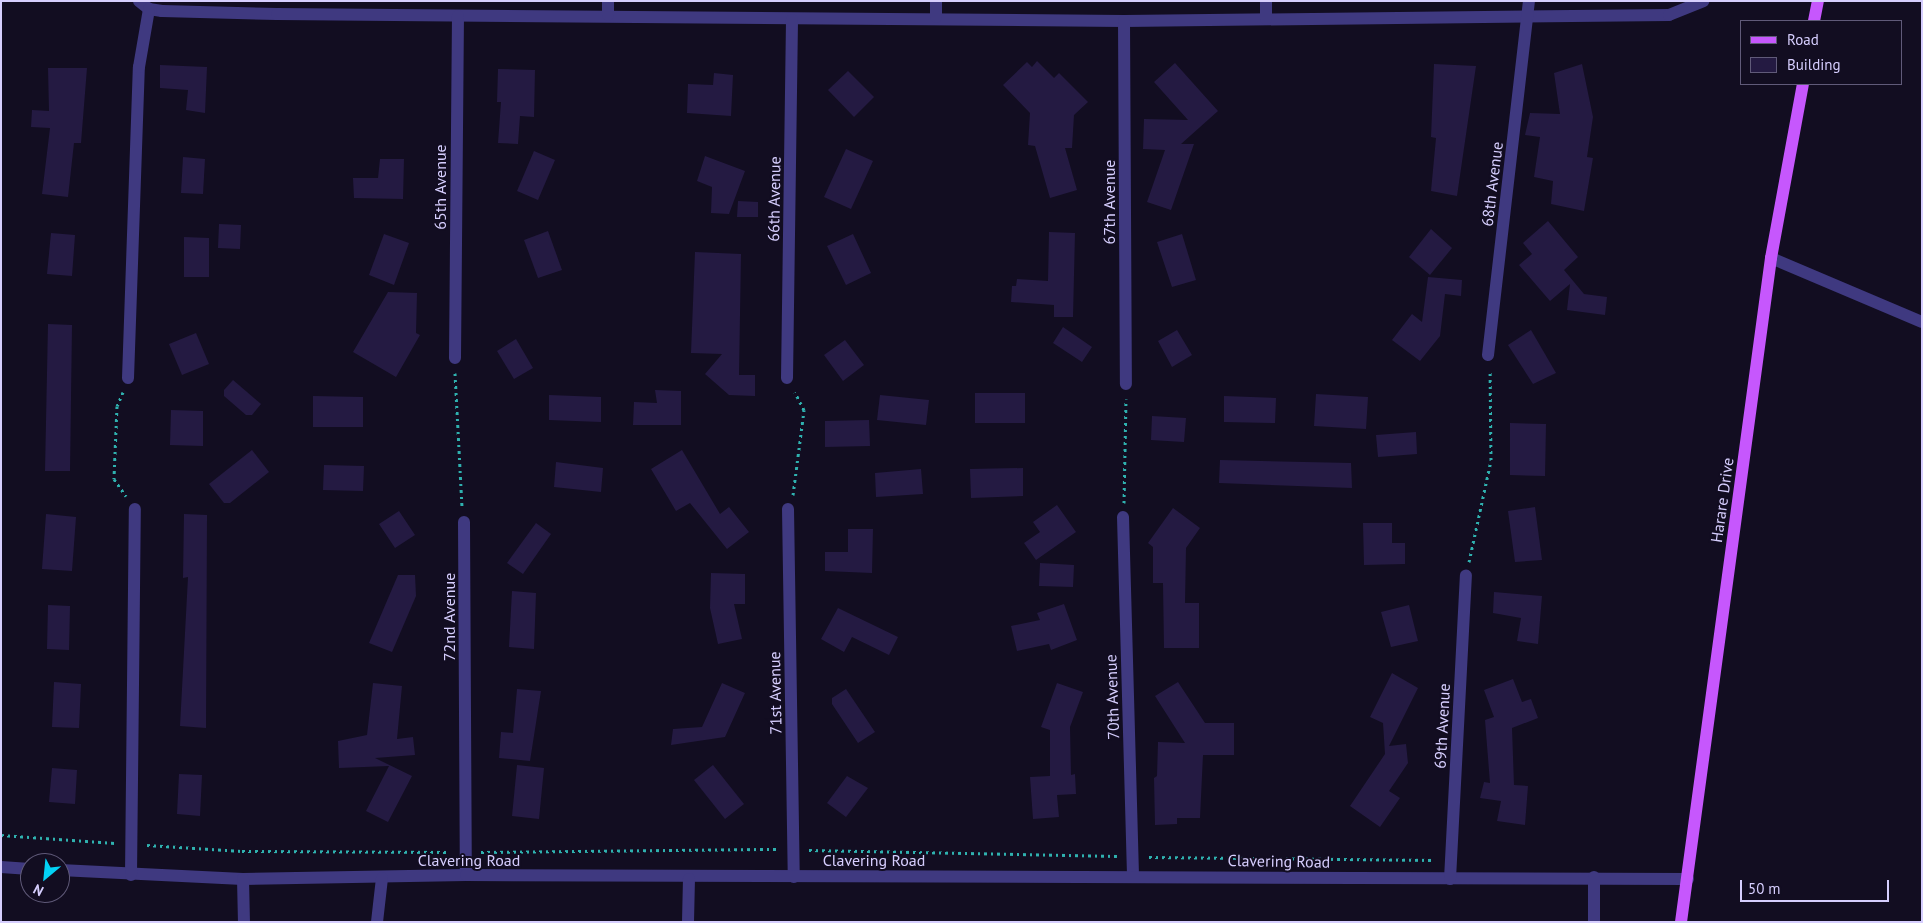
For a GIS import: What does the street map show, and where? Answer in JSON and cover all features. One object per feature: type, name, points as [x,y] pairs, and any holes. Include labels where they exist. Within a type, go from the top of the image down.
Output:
[{"type":"main road","points":[[1814,20],[1818,1]]},
{"type":"main road","name":"Harare Drive","points":[[1681,922],[1771,258],[1803,85]]},
{"type":"street","points":[[139,1],[149,9],[277,7],[458,16],[608,15],[792,20],[936,17],[1124,21],[1669,15],[1703,1]]},
{"type":"street","points":[[608,1],[608,15]]},
{"type":"street","points":[[936,1],[936,17]]},
{"type":"street","points":[[1266,1],[1266,19]]},
{"type":"street","name":"68th Avenue","points":[[1488,355],[1529,1]]},
{"type":"street","points":[[128,378],[139,67],[149,9]]},
{"type":"street","name":"65th Avenue","points":[[455,358],[458,16]]},
{"type":"street","name":"66th Avenue","points":[[787,378],[792,20]]},
{"type":"street","name":"67th Avenue","points":[[1124,21],[1126,384]]},
{"type":"street","points":[[1771,258],[1922,322]]},
{"type":"street","points":[[131,875],[135,509]]},
{"type":"street","name":"71st Avenue","points":[[788,509],[794,877]]},
{"type":"street","name":"70th Avenue","points":[[1123,518],[1133,876]]},
{"type":"street","name":"72nd Avenue","points":[[464,522],[466,875]]},
{"type":"street","name":"69th Avenue","points":[[1450,879],[1466,575]]},
{"type":"street","points":[[1,867],[20,868]]},
{"type":"street","name":"Clavering Road","points":[[70,871],[243,879],[466,875],[688,879],[1133,876],[1688,879]]},
{"type":"street","points":[[1594,877],[1594,922]]},
{"type":"street","points":[[377,922],[382,878]]},
{"type":"street","points":[[243,879],[244,922]]},
{"type":"street","points":[[688,879],[688,922]]},
{"type":"path","points":[[1466,575],[1491,460],[1488,355]]},
{"type":"path","points":[[455,358],[464,522]]},
{"type":"path","points":[[128,378],[117,406],[114,479],[135,509]]},
{"type":"path","points":[[787,378],[804,410],[795,489],[788,509]]},
{"type":"path","points":[[1123,518],[1126,384]]},
{"type":"path","points":[[1,835],[242,851],[794,850],[1451,860]]},
{"type":"building","points":[[1037,61],[1054,78],[1059,73],[1088,102],[1074,115],[1072,148],[1065,148],[1077,190],[1050,198],[1035,146],[1028,145],[1030,113],[1003,85],[1027,62],[1032,67]]},
{"type":"building","points":[[1175,63],[1218,111],[1181,144],[1194,144],[1171,210],[1147,202],[1165,150],[1143,149],[1144,119],[1188,120],[1154,82]]},
{"type":"building","points":[[1434,64],[1476,66],[1457,196],[1431,191],[1436,138],[1431,137]]},
{"type":"building","points":[[1582,64],[1593,117],[1587,157],[1593,158],[1584,211],[1551,204],[1553,181],[1534,177],[1540,137],[1525,135],[1530,113],[1560,114],[1554,73]]},
{"type":"building","points":[[160,65],[207,67],[205,113],[186,110],[188,90],[160,88]]},
{"type":"building","points":[[48,68],[87,68],[81,143],[74,143],[68,197],[42,194],[50,128],[31,127],[32,110],[49,111]]},
{"type":"building","points":[[498,69],[535,70],[534,117],[520,116],[518,144],[498,143],[501,102],[497,102]]},
{"type":"building","points":[[848,71],[874,97],[854,117],[828,90]]},
{"type":"building","points":[[714,73],[733,75],[731,116],[687,113],[688,84],[713,85]]},
{"type":"building","points":[[846,149],[873,161],[851,209],[824,197]]},
{"type":"building","points":[[534,151],[555,160],[538,200],[517,191]]},
{"type":"building","points":[[705,156],[745,171],[729,214],[711,213],[712,187],[697,181]]},
{"type":"building","points":[[183,157],[205,159],[203,194],[181,193]]},
{"type":"building","points":[[380,159],[404,159],[403,199],[354,198],[353,178],[378,178]]},
{"type":"building","points":[[738,201],[758,202],[758,217],[737,217]]},
{"type":"building","points":[[1548,221],[1578,257],[1564,270],[1584,294],[1607,297],[1605,315],[1567,310],[1570,284],[1550,301],[1519,265],[1532,254],[1523,243]]},
{"type":"building","points":[[219,224],[241,225],[240,249],[218,248]]},
{"type":"building","points":[[1431,229],[1452,248],[1430,275],[1409,257]]},
{"type":"building","points":[[548,231],[562,270],[538,278],[524,240]]},
{"type":"building","points":[[1049,232],[1075,233],[1073,317],[1054,317],[1054,305],[1011,302],[1012,286],[1016,286],[1017,279],[1048,281]]},
{"type":"building","points":[[51,233],[75,235],[72,276],[47,274]]},
{"type":"building","points":[[384,234],[409,243],[394,285],[369,275]]},
{"type":"building","points":[[853,234],[871,273],[846,285],[827,246]]},
{"type":"building","points":[[1182,234],[1196,280],[1172,287],[1157,242]]},
{"type":"building","points":[[184,237],[209,238],[209,277],[184,277]]},
{"type":"building","points":[[695,252],[741,254],[739,375],[755,375],[755,396],[729,395],[705,374],[722,354],[691,353]]},
{"type":"building","points":[[1428,277],[1462,280],[1461,296],[1445,294],[1440,336],[1420,361],[1392,340],[1412,314],[1422,322]]},
{"type":"building","points":[[388,292],[417,293],[416,333],[420,335],[396,377],[353,352]]},
{"type":"building","points":[[48,324],[72,325],[70,471],[45,471]]},
{"type":"building","points":[[1063,327],[1092,347],[1082,362],[1053,343]]},
{"type":"building","points":[[1177,330],[1192,355],[1172,367],[1158,341]]},
{"type":"building","points":[[1531,330],[1556,373],[1533,384],[1508,345]]},
{"type":"building","points":[[196,333],[209,364],[182,375],[169,344]]},
{"type":"building","points":[[516,339],[533,368],[514,379],[497,351]]},
{"type":"building","points":[[845,340],[864,365],[843,381],[824,355]]},
{"type":"building","points":[[233,380],[261,404],[252,415],[246,415],[224,396],[224,390]]},
{"type":"building","points":[[655,390],[681,391],[681,425],[633,425],[634,402],[657,403]]},
{"type":"building","points":[[975,393],[1025,393],[1025,423],[975,423]]},
{"type":"building","points":[[1316,394],[1368,397],[1366,429],[1314,426]]},
{"type":"building","points":[[549,395],[601,397],[601,422],[549,420]]},
{"type":"building","points":[[880,395],[929,400],[926,425],[877,420]]},
{"type":"building","points":[[313,396],[363,397],[363,427],[313,427]]},
{"type":"building","points":[[1224,396],[1276,398],[1275,423],[1224,422]]},
{"type":"building","points":[[171,410],[203,411],[203,446],[170,445]]},
{"type":"building","points":[[1152,416],[1186,418],[1184,442],[1151,440]]},
{"type":"building","points":[[869,420],[870,446],[825,447],[825,421]]},
{"type":"building","points":[[1510,423],[1546,424],[1545,476],[1510,475]]},
{"type":"building","points":[[1416,432],[1417,454],[1378,457],[1376,435]]},
{"type":"building","points":[[252,450],[269,472],[230,503],[224,503],[209,484]]},
{"type":"building","points":[[682,450],[720,514],[729,507],[749,532],[727,549],[690,503],[676,511],[651,469]]},
{"type":"building","points":[[1220,460],[1351,463],[1352,488],[1219,483]]},
{"type":"building","points":[[556,462],[603,468],[601,492],[554,487]]},
{"type":"building","points":[[324,465],[364,466],[363,491],[323,490]]},
{"type":"building","points":[[1023,468],[1023,496],[971,498],[970,469]]},
{"type":"building","points":[[921,469],[923,494],[876,497],[875,473]]},
{"type":"building","points":[[1057,505],[1076,532],[1036,560],[1024,543],[1040,532],[1033,522]]},
{"type":"building","points":[[1535,507],[1542,560],[1515,562],[1508,511]]},
{"type":"building","points":[[1173,508],[1200,528],[1186,548],[1185,603],[1199,603],[1199,648],[1164,648],[1163,583],[1153,583],[1153,547],[1148,543]]},
{"type":"building","points":[[399,511],[415,535],[395,548],[379,524]]},
{"type":"building","points":[[46,514],[76,517],[72,571],[42,569]]},
{"type":"building","points":[[184,514],[207,515],[206,728],[180,726],[188,577],[183,578]]},
{"type":"building","points":[[536,523],[551,534],[523,574],[507,563]]},
{"type":"building","points":[[1363,523],[1392,523],[1392,543],[1405,543],[1405,564],[1364,565]]},
{"type":"building","points":[[848,529],[873,529],[872,573],[825,571],[825,552],[848,552]]},
{"type":"building","points":[[1040,563],[1074,565],[1073,587],[1039,586]]},
{"type":"building","points":[[711,573],[745,574],[745,604],[734,604],[742,639],[718,644],[710,608]]},
{"type":"building","points":[[398,575],[415,575],[416,596],[392,652],[369,643]]},
{"type":"building","points":[[512,591],[536,593],[534,649],[509,647]]},
{"type":"building","points":[[1494,592],[1542,596],[1538,644],[1517,641],[1521,618],[1493,613]]},
{"type":"building","points":[[1064,604],[1077,640],[1051,650],[1049,644],[1017,651],[1011,626],[1040,620],[1037,613]]},
{"type":"building","points":[[48,605],[70,606],[69,650],[47,649]]},
{"type":"building","points":[[1409,605],[1418,641],[1391,647],[1381,612]]},
{"type":"building","points":[[838,608],[898,637],[889,655],[852,637],[844,652],[821,639]]},
{"type":"building","points":[[1392,673],[1418,688],[1389,746],[1406,744],[1408,763],[1389,791],[1400,798],[1380,827],[1350,806],[1385,754],[1383,723],[1370,717]]},
{"type":"building","points":[[1513,679],[1522,702],[1531,699],[1538,718],[1512,728],[1514,785],[1528,786],[1525,825],[1497,821],[1501,801],[1480,798],[1484,782],[1490,783],[1485,720],[1494,717],[1484,690]]},
{"type":"building","points":[[54,682],[81,684],[79,728],[52,727]]},
{"type":"building","points":[[1178,682],[1205,723],[1234,723],[1234,755],[1203,755],[1200,818],[1177,818],[1177,824],[1155,825],[1154,778],[1157,776],[1158,742],[1185,743],[1155,696]]},
{"type":"building","points":[[373,683],[402,686],[397,739],[413,737],[415,755],[375,758],[412,776],[388,822],[366,811],[389,766],[339,768],[338,741],[367,735]]},
{"type":"building","points":[[722,683],[745,693],[725,737],[671,745],[673,729],[702,727]]},
{"type":"building","points":[[1057,683],[1083,692],[1070,727],[1071,775],[1075,774],[1076,794],[1057,795],[1059,817],[1033,819],[1030,777],[1050,776],[1050,730],[1041,727]]},
{"type":"building","points":[[517,689],[541,691],[530,761],[499,758],[501,732],[513,733]]},
{"type":"building","points":[[846,689],[875,732],[858,743],[832,704],[832,698]]},
{"type":"building","points":[[517,765],[544,768],[539,819],[512,816]]},
{"type":"building","points":[[713,765],[744,804],[725,819],[694,780]]},
{"type":"building","points":[[52,768],[77,770],[75,804],[49,802]]},
{"type":"building","points":[[179,774],[202,775],[200,816],[177,814]]},
{"type":"building","points":[[847,776],[868,788],[846,817],[827,803]]}]
